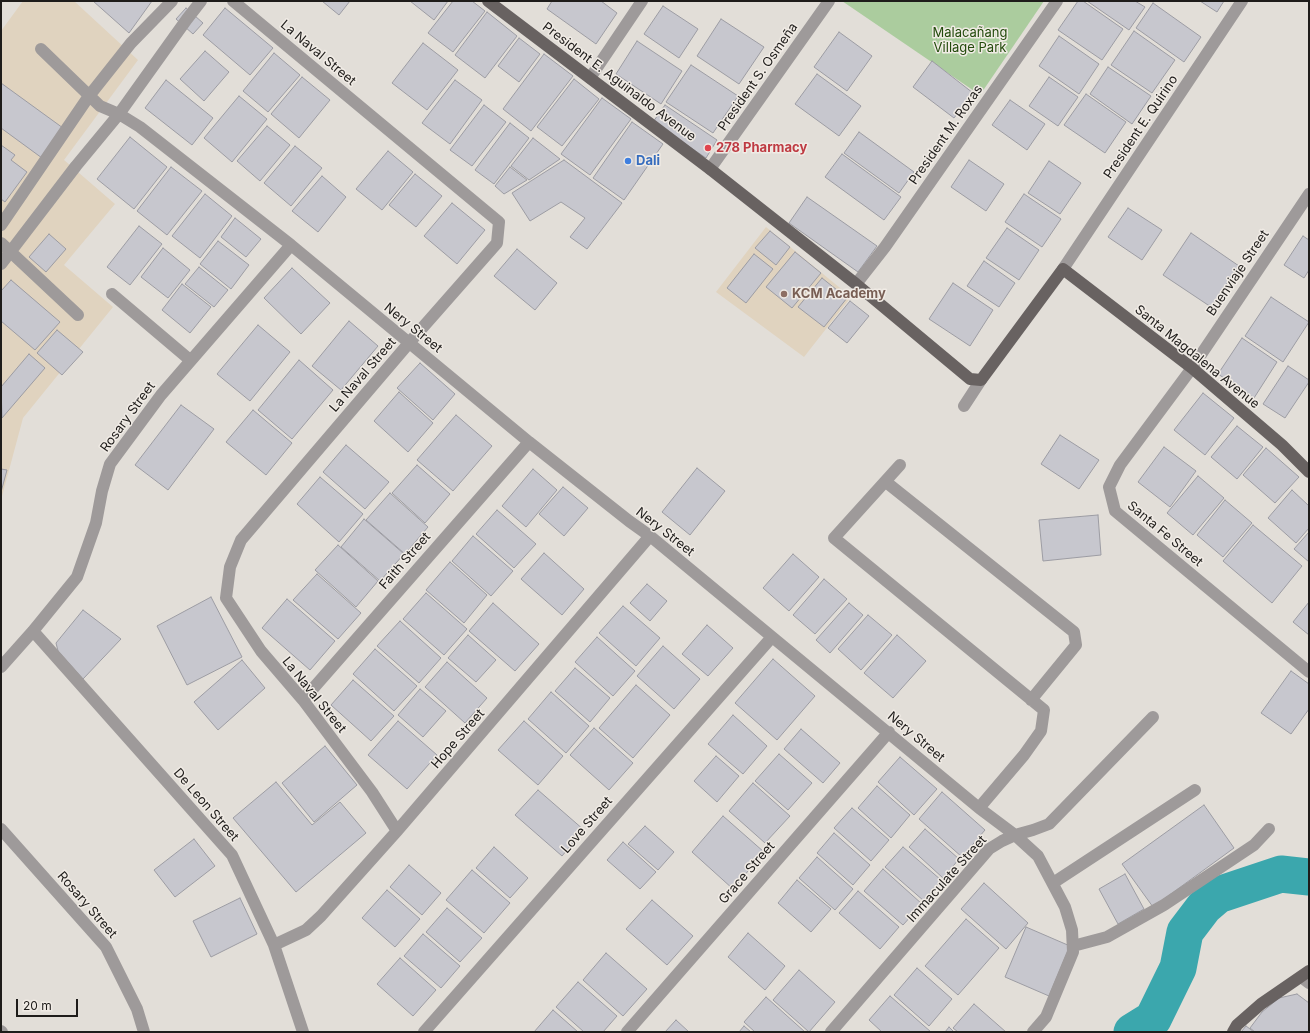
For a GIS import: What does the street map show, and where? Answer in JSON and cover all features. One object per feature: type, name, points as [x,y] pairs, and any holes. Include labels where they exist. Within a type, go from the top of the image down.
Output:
[{"type":"main road","name":"President E. Aguinaldo Avenue","points":[[488,1],[710,169],[856,284],[970,380],[981,380]]},
{"type":"main road","name":"Santa Magdalena Avenue","points":[[1063,269],[1192,368],[1282,445],[1309,472]]},
{"type":"main road","points":[[981,380],[1063,269]]},
{"type":"main road","points":[[1233,1032],[1237,1025],[1261,1004],[1306,977]]},
{"type":"street","points":[[1,225],[89,96],[131,43],[172,1]]},
{"type":"street","points":[[1,264],[84,156],[119,114],[201,1]]},
{"type":"street","name":"La Naval Street","points":[[233,1],[498,222],[497,243],[409,343],[241,540],[230,567],[226,598],[261,651],[303,700],[372,792],[397,831]]},
{"type":"street","points":[[590,78],[642,1]]},
{"type":"street","name":"President S. Osmeña","points":[[710,169],[829,1]]},
{"type":"street","name":"President M. Roxas","points":[[856,284],[885,247],[1057,1]]},
{"type":"street","name":"President E. Quirino","points":[[1063,269],[1242,1]]},
{"type":"street","name":"Nery Street","points":[[41,49],[100,106],[119,114],[140,127],[291,245],[529,442],[650,536],[889,732],[979,808],[1015,834],[1038,856],[1065,907],[1072,930],[1073,952],[1046,1018],[1033,1032]]},
{"type":"street","name":"Buenviaje Street","points":[[1192,368],[1309,194]]},
{"type":"street","points":[[1,243],[78,315]]},
{"type":"street","name":"Rosary Street","points":[[1,667],[77,577],[96,523],[102,491],[110,464],[161,394],[291,245]]},
{"type":"street","points":[[112,294],[190,360]]},
{"type":"street","name":"Santa Fe Street","points":[[1192,368],[1120,465],[1109,487],[1115,511],[1309,672]]},
{"type":"street","points":[[964,406],[981,380]]},
{"type":"street","name":"Faith Street","points":[[303,700],[529,442]]},
{"type":"street","points":[[900,465],[834,538],[1044,710],[1041,732],[1024,755],[979,808]]},
{"type":"street","points":[[886,482],[1074,632],[1076,645],[1031,700]]},
{"type":"street","name":"Hope Street","points":[[274,945],[306,930],[321,916],[397,831],[650,536]]},
{"type":"street","name":"De Leon Street","points":[[33,630],[232,856],[274,945],[303,1032]]},
{"type":"street","name":"Love Street","points":[[424,1032],[772,637]]},
{"type":"street","name":"Immaculate Street","points":[[831,1032],[989,849],[1015,834],[1033,830],[1049,824],[1153,717]]},
{"type":"street","name":"Grace Street","points":[[627,1032],[889,732]]},
{"type":"street","points":[[1053,883],[1195,790]]},
{"type":"street","name":"Rosary Street","points":[[1,829],[106,947],[137,1009],[144,1032]]},
{"type":"street","points":[[1073,946],[1107,937],[1164,905],[1254,845],[1269,829]]},
{"type":"shaded area","points":[[23,1],[74,1],[138,60],[64,160],[115,204],[64,265],[113,307],[23,418],[1,500],[1,31]]},
{"type":"shaded area","name":"KCM Academy","points":[[766,227],[851,297],[804,357],[716,292]]},
{"type":"green space","name":"Malacañang Village Park","points":[[842,1],[1044,1],[980,95]]},
{"type":"building","points":[[93,1],[152,1],[129,33]]},
{"type":"building","points":[[322,1],[350,1],[339,15]]},
{"type":"building","points":[[410,1],[448,1],[434,20]]},
{"type":"building","points":[[453,1],[472,1],[485,11],[453,52],[428,33]]},
{"type":"building","points":[[552,1],[601,1],[617,13],[596,44],[547,9]]},
{"type":"building","points":[[1078,1],[1083,1],[1123,29],[1102,60],[1058,30]]},
{"type":"building","points":[[1087,1],[1135,1],[1145,7],[1129,30]]},
{"type":"building","points":[[1200,1],[1224,1],[1217,12]]},
{"type":"building","points":[[1153,3],[1201,37],[1184,62],[1136,28]]},
{"type":"building","points":[[663,6],[698,29],[679,58],[644,34]]},
{"type":"building","points":[[186,8],[203,23],[193,34],[176,19]]},
{"type":"building","points":[[225,8],[273,48],[250,75],[203,35]]},
{"type":"building","points":[[487,12],[517,36],[485,78],[455,55]]},
{"type":"building","points":[[721,19],[764,47],[739,84],[697,56]]},
{"type":"building","points":[[1134,31],[1175,60],[1152,93],[1111,65]]},
{"type":"building","points":[[839,32],[872,56],[847,91],[814,67]]},
{"type":"building","points":[[1059,36],[1099,64],[1079,94],[1039,66]]},
{"type":"building","points":[[519,38],[540,54],[519,82],[498,66]]},
{"type":"building","points":[[637,41],[682,71],[661,104],[616,74]]},
{"type":"building","points":[[423,43],[458,70],[427,110],[392,83]]},
{"type":"building","points":[[205,51],[229,72],[204,101],[180,79]]},
{"type":"building","points":[[274,53],[300,75],[268,112],[243,91]]},
{"type":"building","points":[[544,54],[573,76],[531,131],[503,109]]},
{"type":"building","points":[[932,61],[973,93],[954,118],[913,87]]},
{"type":"building","points":[[691,65],[738,96],[713,133],[666,102]]},
{"type":"building","points":[[1108,67],[1151,96],[1132,124],[1090,94]]},
{"type":"building","points":[[817,74],[861,106],[839,136],[795,104]]},
{"type":"building","points":[[302,77],[330,100],[299,138],[271,114]]},
{"type":"building","points":[[1049,77],[1078,97],[1058,126],[1029,106]]},
{"type":"building","points":[[574,79],[599,99],[562,146],[537,127]]},
{"type":"building","points":[[166,80],[213,118],[192,145],[145,108]]},
{"type":"building","points":[[455,80],[482,100],[450,144],[422,123]]},
{"type":"building","points":[[1,83],[63,128],[42,158],[1,128]]},
{"type":"building","points":[[1086,94],[1126,122],[1105,153],[1064,125]]},
{"type":"building","points":[[239,96],[267,119],[232,162],[204,138]]},
{"type":"building","points":[[602,98],[631,119],[590,175],[561,154]]},
{"type":"building","points":[[1010,100],[1045,124],[1027,150],[992,125]]},
{"type":"building","points":[[484,105],[506,122],[472,166],[450,150]]},
{"type":"building","points":[[665,105],[717,140],[706,158],[653,122]]},
{"type":"building","name":"Dali","points":[[632,122],[663,144],[624,200],[593,178]]},
{"type":"building","points":[[510,123],[529,138],[494,184],[475,170]]},
{"type":"building","points":[[267,126],[290,145],[260,181],[237,161]]},
{"type":"building","points":[[859,132],[914,172],[899,193],[844,153]]},
{"type":"building","points":[[130,137],[167,167],[134,209],[97,179]]},
{"type":"building","points":[[533,138],[560,159],[529,180],[511,166]]},
{"type":"building","points":[[1,145],[15,155],[11,160],[27,172],[5,202],[1,199]]},
{"type":"building","points":[[295,146],[322,168],[291,206],[264,183]]},
{"type":"building","points":[[388,151],[413,172],[382,210],[356,189]]},
{"type":"building","points":[[842,154],[901,197],[884,220],[825,177]]},
{"type":"building","points":[[564,160],[622,203],[587,249],[570,237],[585,218],[561,202],[530,221],[512,193]]},
{"type":"building","points":[[969,160],[1004,184],[986,211],[951,187]]},
{"type":"building","points":[[1049,161],[1081,183],[1060,214],[1028,193]]},
{"type":"building","points":[[171,167],[202,191],[167,235],[137,211]]},
{"type":"building","points":[[510,167],[527,180],[504,194],[495,186]]},
{"type":"building","points":[[415,174],[442,196],[416,227],[389,205]]},
{"type":"building","points":[[322,176],[346,197],[318,232],[292,211]]},
{"type":"building","points":[[205,194],[232,216],[200,258],[172,236]]},
{"type":"building","points":[[1024,194],[1061,219],[1042,247],[1005,222]]},
{"type":"building","name":"KCM Academy","points":[[807,197],[877,246],[858,272],[789,223]]},
{"type":"building","points":[[452,203],[485,230],[457,264],[424,236]]},
{"type":"building","points":[[1128,208],[1162,230],[1142,260],[1108,237]]},
{"type":"building","points":[[235,218],[261,239],[246,257],[221,237]]},
{"type":"building","points":[[139,226],[162,244],[130,285],[107,267]]},
{"type":"building","points":[[1007,228],[1039,250],[1019,280],[986,258]]},
{"type":"building","points":[[770,231],[790,247],[776,265],[755,248]]},
{"type":"building","points":[[1191,233],[1239,266],[1211,307],[1163,275]]},
{"type":"building","points":[[49,234],[66,249],[46,272],[29,257]]},
{"type":"building","points":[[1303,236],[1309,240],[1309,270],[1304,278],[1284,265]]},
{"type":"building","points":[[218,241],[249,265],[231,289],[200,264]]},
{"type":"building","points":[[163,248],[190,270],[168,298],[141,277]]},
{"type":"building","points":[[517,249],[557,283],[535,310],[494,276]]},
{"type":"building","points":[[795,252],[821,273],[792,308],[766,287]]},
{"type":"building","points":[[754,254],[773,269],[746,303],[727,288]]},
{"type":"building","points":[[984,261],[1015,283],[999,307],[967,286]]},
{"type":"building","points":[[199,267],[228,290],[214,307],[185,284]]},
{"type":"building","points":[[292,268],[330,303],[301,334],[264,298]]},
{"type":"building","points":[[822,278],[847,298],[824,327],[798,307]]},
{"type":"building","points":[[11,280],[60,322],[35,350],[1,321],[1,291]]},
{"type":"building","points":[[953,283],[993,310],[970,346],[929,319]]},
{"type":"building","points":[[182,284],[211,307],[190,333],[162,310]]},
{"type":"building","points":[[1271,297],[1309,322],[1283,362],[1245,336]]},
{"type":"building","points":[[850,301],[869,316],[847,343],[828,328]]},
{"type":"building","points":[[349,321],[378,346],[341,390],[312,366]]},
{"type":"building","points":[[258,325],[290,352],[250,401],[217,374]]},
{"type":"building","points":[[57,330],[83,352],[62,375],[37,353]]},
{"type":"building","points":[[1242,338],[1277,362],[1254,398],[1218,374]]},
{"type":"building","points":[[29,354],[45,368],[2,418],[1,387]]},
{"type":"building","points":[[299,360],[333,390],[292,439],[258,410]]},
{"type":"building","points":[[420,363],[455,394],[433,420],[397,388]]},
{"type":"building","points":[[1288,366],[1309,380],[1309,382],[1285,418],[1263,404]]},
{"type":"building","points":[[399,392],[433,423],[408,452],[374,421]]},
{"type":"building","points":[[1203,393],[1234,418],[1205,455],[1174,430]]},
{"type":"building","points":[[181,405],[214,429],[168,490],[135,465]]},
{"type":"building","points":[[253,410],[292,443],[266,475],[226,442]]},
{"type":"building","points":[[456,415],[492,446],[453,491],[417,460]]},
{"type":"building","points":[[1237,426],[1263,447],[1237,479],[1211,457]]},
{"type":"building","points":[[1060,435],[1099,460],[1079,489],[1041,464]]},
{"type":"building","points":[[346,445],[389,482],[365,509],[323,472]]},
{"type":"building","points":[[1164,447],[1196,471],[1170,507],[1138,482]]},
{"type":"building","points":[[1266,448],[1299,477],[1275,503],[1243,475]]},
{"type":"building","points":[[417,465],[450,494],[425,523],[392,493]]},
{"type":"building","points":[[697,468],[725,491],[690,535],[662,512]]},
{"type":"building","points":[[1,469],[7,470],[1,492]]},
{"type":"building","points":[[533,469],[557,490],[526,527],[502,506]]},
{"type":"building","points":[[1198,476],[1224,498],[1193,535],[1167,513]]},
{"type":"building","points":[[320,477],[363,514],[339,542],[297,504]]},
{"type":"building","points":[[563,487],[588,508],[564,536],[539,514]]},
{"type":"building","points":[[1292,490],[1309,506],[1309,528],[1296,543],[1268,518]]},
{"type":"building","points":[[390,493],[428,527],[405,554],[366,520]]},
{"type":"building","points":[[1225,500],[1252,523],[1223,557],[1197,535]]},
{"type":"building","points":[[497,510],[536,544],[514,568],[476,534]]},
{"type":"building","points":[[1098,515],[1101,555],[1043,561],[1039,520]]},
{"type":"building","points":[[364,519],[404,554],[380,581],[341,547]]},
{"type":"building","points":[[1253,525],[1302,566],[1272,603],[1223,561]]},
{"type":"building","points":[[1309,532],[1309,562],[1294,549]]},
{"type":"building","points":[[473,536],[513,571],[491,596],[452,561]]},
{"type":"building","points":[[338,545],[378,581],[356,607],[315,570]]},
{"type":"building","points":[[544,553],[584,589],[562,615],[521,579]]},
{"type":"building","points":[[793,554],[819,577],[789,611],[763,588]]},
{"type":"building","points":[[450,562],[487,595],[464,623],[426,590]]},
{"type":"building","points":[[317,574],[361,613],[338,639],[293,600]]},
{"type":"building","points":[[824,579],[847,599],[815,634],[793,615]]},
{"type":"building","points":[[647,584],[667,601],[650,621],[630,603]]},
{"type":"building","points":[[426,593],[467,629],[444,655],[403,619]]},
{"type":"building","points":[[211,597],[242,657],[187,685],[157,626]]},
{"type":"building","points":[[287,599],[335,641],[310,670],[262,628]]},
{"type":"building","points":[[1309,602],[1309,635],[1293,622]]},
{"type":"building","points":[[493,603],[539,644],[515,671],[469,631]]},
{"type":"building","points":[[849,603],[863,615],[830,653],[816,640]]},
{"type":"building","points":[[623,606],[660,638],[636,666],[599,633]]},
{"type":"building","points":[[83,610],[121,639],[83,679],[58,651],[56,643]]},
{"type":"building","points":[[868,615],[892,635],[861,670],[838,649]]},
{"type":"building","points":[[400,621],[441,658],[419,683],[377,646]]},
{"type":"building","points":[[707,625],[733,648],[708,676],[682,654]]},
{"type":"building","points":[[468,635],[496,660],[476,682],[448,658]]},
{"type":"building","points":[[897,635],[926,661],[893,698],[864,673]]},
{"type":"building","points":[[597,637],[635,671],[613,696],[575,662]]},
{"type":"building","points":[[663,646],[700,679],[674,709],[637,676]]},
{"type":"building","points":[[375,649],[417,686],[394,711],[353,674]]},
{"type":"building","points":[[773,659],[815,696],[777,740],[735,703]]},
{"type":"building","points":[[242,660],[265,688],[218,730],[194,702]]},
{"type":"building","points":[[447,662],[487,698],[465,723],[425,687]]},
{"type":"building","points":[[575,668],[610,698],[590,722],[555,691]]},
{"type":"building","points":[[1291,671],[1309,684],[1309,709],[1291,734],[1261,713]]},
{"type":"building","points":[[353,680],[394,716],[371,741],[331,705]]},
{"type":"building","points":[[636,685],[670,715],[633,758],[599,728]]},
{"type":"building","points":[[420,689],[446,711],[423,737],[398,715]]},
{"type":"building","points":[[551,692],[589,726],[566,753],[528,719]]},
{"type":"building","points":[[733,715],[767,746],[743,774],[708,744]]},
{"type":"building","points":[[398,721],[437,755],[407,789],[368,755]]},
{"type":"building","points":[[524,721],[563,756],[538,785],[498,750]]},
{"type":"building","points":[[594,728],[633,763],[609,790],[570,755]]},
{"type":"building","points":[[801,729],[840,763],[823,783],[784,749]]},
{"type":"building","points":[[325,746],[357,785],[314,822],[282,783]]},
{"type":"building","points":[[779,754],[812,783],[788,810],[755,781]]},
{"type":"building","points":[[716,756],[739,776],[717,802],[694,781]]},
{"type":"building","points":[[900,757],[937,789],[914,815],[878,782]]},
{"type":"building","points":[[276,782],[312,825],[340,802],[366,833],[296,892],[233,818]]},
{"type":"building","points":[[753,783],[790,816],[765,843],[729,811]]},
{"type":"building","points":[[877,786],[910,815],[891,838],[858,808]]},
{"type":"building","points":[[538,790],[584,830],[562,856],[515,815]]},
{"type":"building","points":[[942,792],[985,830],[962,857],[919,819]]},
{"type":"building","points":[[1204,805],[1234,848],[1153,907],[1122,864]]},
{"type":"building","points":[[852,808],[889,840],[871,861],[834,828]]},
{"type":"building","points":[[723,816],[764,852],[733,889],[692,852]]},
{"type":"building","points":[[645,826],[674,852],[658,870],[628,844]]},
{"type":"building","points":[[925,829],[959,859],[943,878],[909,847]]},
{"type":"building","points":[[834,833],[870,865],[853,885],[817,853]]},
{"type":"building","points":[[194,839],[215,866],[175,897],[154,870]]},
{"type":"building","points":[[623,842],[656,872],[640,889],[607,860]]},
{"type":"building","points":[[494,847],[528,878],[510,898],[476,868]]},
{"type":"building","points":[[903,847],[941,880],[924,901],[885,867]]},
{"type":"building","points":[[817,857],[853,889],[835,910],[799,878]]},
{"type":"building","points":[[409,865],[441,893],[422,915],[390,887]]},
{"type":"building","points":[[883,869],[922,904],[903,925],[864,891]]},
{"type":"building","points":[[472,870],[510,903],[484,933],[446,900]]},
{"type":"building","points":[[1125,874],[1144,909],[1118,924],[1099,889]]},
{"type":"building","points":[[797,880],[831,909],[811,932],[778,903]]},
{"type":"building","points":[[984,883],[1028,923],[1006,949],[961,909]]},
{"type":"building","points":[[387,890],[420,919],[395,947],[362,918]]},
{"type":"building","points":[[858,891],[899,927],[880,949],[839,913]]},
{"type":"building","points":[[240,898],[257,934],[211,957],[193,921]]},
{"type":"building","points":[[652,900],[693,936],[667,965],[626,929]]},
{"type":"building","points":[[447,908],[482,938],[460,962],[426,932]]},
{"type":"building","points":[[966,919],[999,948],[958,995],[925,966]]},
{"type":"building","points":[[1026,927],[1070,946],[1049,996],[1005,977]]},
{"type":"building","points":[[748,933],[785,966],[765,990],[728,957]]},
{"type":"building","points":[[423,934],[460,966],[441,988],[404,956]]},
{"type":"building","points":[[606,953],[647,989],[623,1016],[583,980]]},
{"type":"building","points":[[400,958],[436,990],[413,1016],[377,984]]},
{"type":"building","points":[[917,968],[952,999],[929,1026],[894,995]]},
{"type":"building","points":[[799,970],[835,1002],[809,1032],[773,1000]]},
{"type":"building","points":[[578,982],[617,1016],[603,1032],[584,1032],[556,1007]]},
{"type":"building","points":[[1297,994],[1309,1003],[1309,1032],[1255,1032],[1250,1028],[1262,1012],[1279,998]]},
{"type":"building","points":[[890,996],[931,1032],[882,1032],[869,1020]]},
{"type":"building","points":[[766,997],[805,1032],[755,1032],[744,1022]]},
{"type":"building","points":[[974,1004],[1006,1032],[958,1032],[953,1028]]},
{"type":"building","points":[[553,1010],[578,1032],[534,1032]]},
{"type":"building","points":[[676,1020],[689,1032],[665,1032]]},
{"type":"building","points":[[744,1026],[751,1032],[739,1032]]},
{"type":"building","points":[[1246,1026],[1254,1032],[1241,1032]]},
{"type":"building","points":[[949,1027],[954,1032],[945,1032]]},
{"type":"waterway","points":[[1132,1032],[1153,1019],[1178,968],[1185,932],[1204,907],[1218,895],[1281,874],[1309,877]]},
{"type":"place","name":"278 Pharmacy","points":[[708,148]]},
{"type":"place","name":"Dali","points":[[628,161]]},
{"type":"place","name":"KCM Academy","points":[[784,294]]}]
